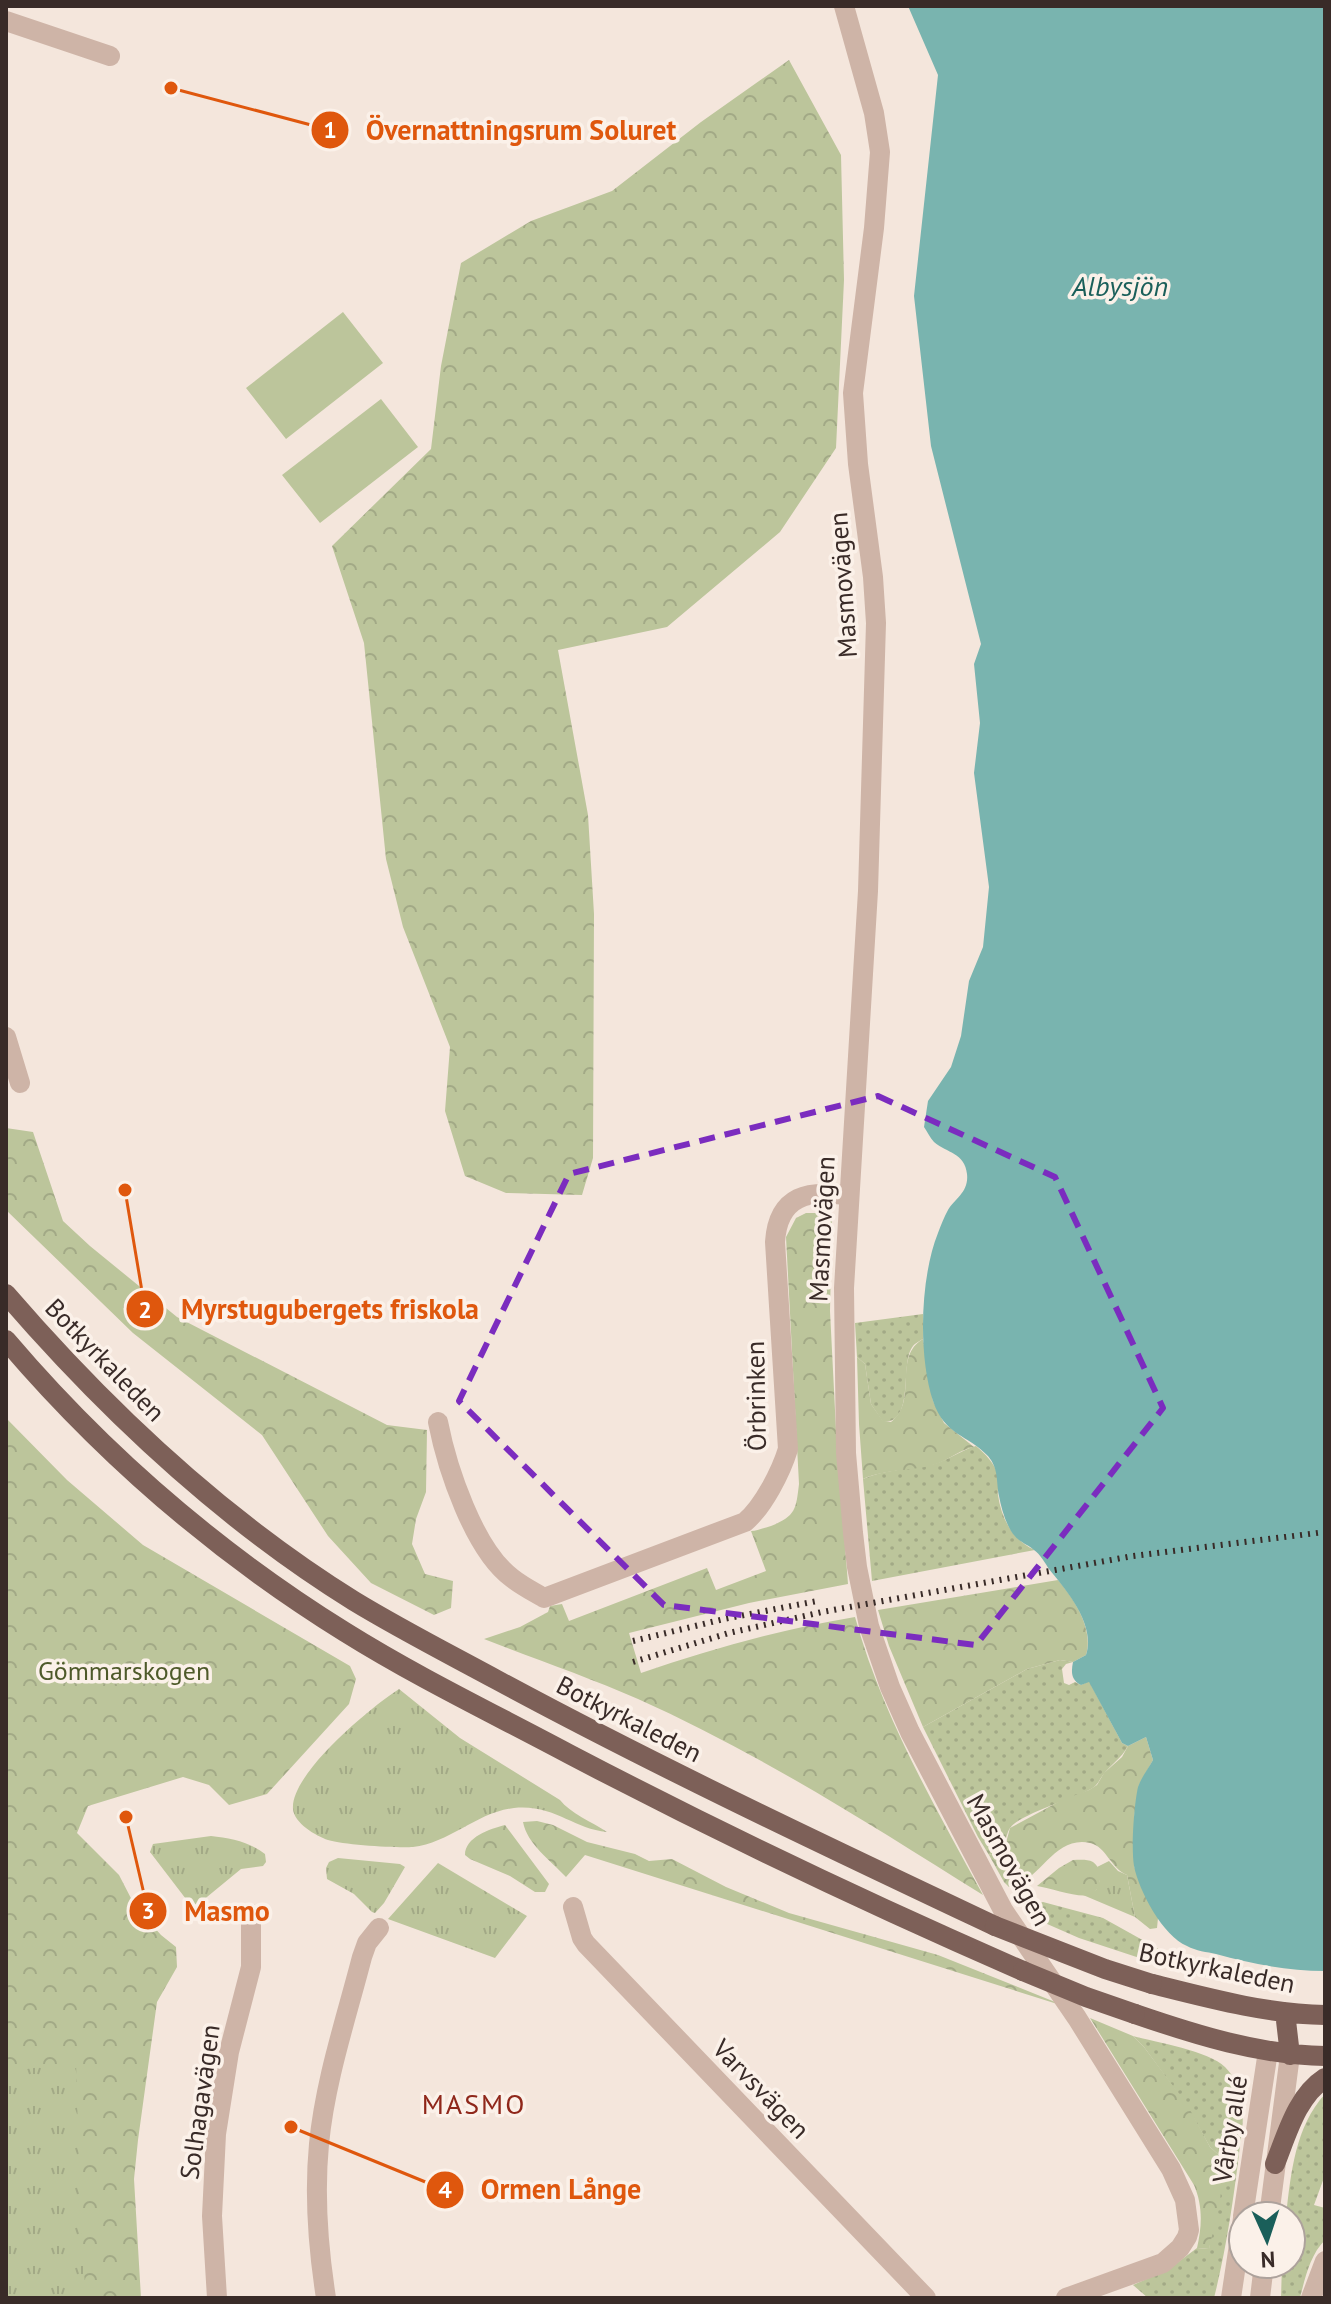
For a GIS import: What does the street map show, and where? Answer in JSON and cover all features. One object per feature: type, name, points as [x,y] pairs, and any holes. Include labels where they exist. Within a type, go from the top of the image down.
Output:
[{"type":"main road","name":"Botkyrkaleden","points":[[6,1294],[89,1386],[157,1450],[251,1528],[355,1601],[582,1726],[995,1926],[1105,1969],[1221,2000],[1285,2012],[1325,2015]]},
{"type":"main road","points":[[6,1340],[59,1401],[145,1483],[243,1562],[346,1633],[423,1677],[633,1787],[852,1894],[1023,1971],[1170,2026],[1268,2051],[1325,2056]]},
{"type":"main road","points":[[1268,2051],[1285,2012]]},
{"type":"main road","points":[[1285,2012],[1290,2055]]},
{"type":"main road","points":[[1275,2164],[1304,2098],[1315,2084],[1325,2078]]},
{"type":"street","name":"Masmovägen","points":[[844,6],[874,113],[880,152],[853,393],[855,442],[876,623],[868,891],[844,1288],[846,1453],[857,1567],[874,1643],[910,1732],[1003,1910],[1077,2018],[1171,2169],[1185,2200],[1187,2237],[1163,2263],[1066,2298]]},
{"type":"street","points":[[6,21],[110,56]]},
{"type":"street","points":[[6,1037],[20,1083]]},
{"type":"street","name":"Örbrinken","points":[[438,1422],[454,1484],[487,1550],[510,1577],[544,1598],[745,1522],[755,1513],[784,1462],[788,1449],[776,1224],[787,1207],[804,1195],[826,1192],[849,1196]]},
{"type":"street","name":"Varvsvägen","points":[[573,1907],[586,1944],[926,2298]]},
{"type":"street","name":"Solhagavägen","points":[[217,2298],[212,2216],[216,2134],[229,2052],[251,1967],[251,1914]]},
{"type":"street","points":[[326,2298],[317,2223],[319,2144],[326,2098],[362,1957],[367,1943],[379,1928]]},
{"type":"street","name":"Vårby allé","points":[[1246,2200],[1268,2051]]},
{"type":"street","name":"Vårby allé","points":[[1271,2200],[1290,2055]]},
{"type":"street","points":[[1311,2298],[1325,2261]]},
{"type":"highlighted area","points":[[878,1096],[1055,1177],[1163,1408],[976,1645],[664,1605],[459,1401],[569,1174]]},
{"type":"green space","points":[[789,60],[841,155],[844,280],[836,448],[780,532],[667,627],[558,650],[588,815],[594,914],[593,1158],[582,1195],[506,1193],[465,1176],[445,1111],[450,1047],[403,927],[386,859],[364,643],[332,546],[431,449],[441,366],[461,263],[531,221],[612,191],[701,122]]},
{"type":"green space","points":[[343,312],[383,363],[286,439],[246,388]]},
{"type":"green space","points":[[381,399],[418,447],[320,523],[282,475]]},
{"type":"green space","points":[[6,1128],[33,1132],[63,1221],[177,1317],[387,1425],[427,1430],[426,1492],[416,1519],[412,1544],[425,1574],[453,1581],[451,1608],[434,1615],[371,1583],[328,1536],[262,1435],[133,1333],[6,1210]]},
{"type":"green space","points":[[806,1213],[823,1213],[832,1219],[830,1311],[848,1584],[749,1603],[629,1633],[641,1673],[747,1640],[855,1617],[894,1724],[983,1895],[814,1791],[683,1720],[619,1691],[484,1639],[520,1627],[548,1612],[550,1606],[562,1604],[569,1621],[707,1568],[716,1590],[766,1571],[751,1531],[786,1519],[795,1506],[799,1484],[786,1237],[796,1218]]},
{"type":"green space","points":[[923,1314],[923,1339],[914,1345],[909,1354],[900,1413],[893,1420],[883,1422],[871,1404],[865,1364],[857,1357],[855,1323]]},
{"type":"green space","points":[[923,1339],[933,1401],[944,1423],[974,1447],[930,1466],[881,1473],[863,1479],[857,1357],[865,1364],[871,1404],[883,1421],[891,1422],[903,1403],[909,1357]]},
{"type":"green space","name":"Gömmarskogen","points":[[6,1418],[67,1480],[143,1545],[350,1666],[356,1679],[349,1704],[267,1794],[229,1805],[209,1785],[183,1777],[88,1806],[77,1833],[119,1875],[135,1906],[176,1947],[177,1967],[157,2002],[134,2179],[141,2298],[6,2298]]},
{"type":"green space","points":[[976,1446],[997,1471],[1000,1504],[1009,1528],[1020,1541],[1035,1550],[872,1581],[863,1479],[934,1464]]},
{"type":"green space","points":[[1058,1580],[1076,1605],[1085,1625],[1086,1655],[1073,1662],[1060,1660],[1027,1669],[923,1727],[889,1646],[878,1610]]},
{"type":"green space","points":[[1060,1660],[1073,1662],[1062,1669],[1064,1683],[1081,1685],[1089,1681],[1122,1743],[1128,1746],[1097,1784],[1016,1823],[1009,1830],[1001,1851],[989,1855],[923,1727],[1027,1669]]},
{"type":"green space","points":[[399,1689],[460,1738],[607,1832],[541,1810],[514,1808],[488,1815],[439,1840],[413,1847],[346,1843],[328,1840],[312,1832],[301,1824],[293,1809],[304,1778],[352,1726]]},
{"type":"green space","points":[[1146,1737],[1153,1760],[1139,1785],[1134,1818],[1134,1866],[1158,1918],[1157,1928],[1150,1929],[1135,1917],[1127,1875],[1116,1868],[1101,1849],[1090,1843],[1077,1842],[1066,1846],[1030,1877],[1009,1887],[989,1855],[1001,1851],[1010,1828],[1097,1785],[1128,1746]]},
{"type":"green space","points":[[523,1822],[553,1825],[587,1842],[635,1854],[649,1861],[672,1859],[726,1887],[789,1913],[938,1955],[1070,2008],[585,1855],[566,1877],[529,1838]]},
{"type":"green space","points":[[505,1825],[549,1884],[545,1892],[535,1892],[510,1876],[465,1855],[474,1839]]},
{"type":"green space","points":[[211,1836],[253,1846],[265,1854],[266,1862],[263,1866],[241,1869],[196,1906],[189,1903],[150,1852],[153,1844]]},
{"type":"green space","points":[[338,1858],[405,1867],[375,1913],[354,1894],[327,1879],[329,1862]]},
{"type":"green space","points":[[1073,1860],[1088,1860],[1097,1866],[1100,1880],[1093,1893],[1078,1895],[1037,1886],[1059,1868]]},
{"type":"green space","points":[[1109,1861],[1127,1875],[1135,1917],[1083,1895],[1096,1890],[1100,1880],[1097,1867]]},
{"type":"green space","points":[[438,1863],[527,1916],[495,1958],[388,1919]]},
{"type":"green space","points":[[1043,1902],[1103,1918],[1164,1952],[1274,1975],[1272,1986],[1182,1972],[1079,1938],[1029,1916],[1029,1907]]},
{"type":"green space","points":[[1090,2018],[1133,2036],[1144,2047],[1188,2106],[1210,2147],[1220,2156],[1223,2166],[1220,2201],[1209,2249],[1197,2248],[1201,2216],[1194,2185]]},
{"type":"green space","points":[[1133,2036],[1207,2056],[1225,2067],[1241,2095],[1243,2119],[1237,2172],[1233,2200],[1227,2200],[1227,2237],[1214,2298],[1148,2298],[1133,2285],[1169,2269],[1197,2248],[1209,2249],[1220,2156],[1210,2147],[1187,2106]]},
{"type":"green space","points":[[76,2062],[86,2298],[6,2298],[6,2072]]},
{"type":"green space","points":[[1325,2094],[1325,2175],[1314,2205],[1325,2208],[1325,2240],[1307,2272],[1307,2200],[1288,2200],[1296,2151],[1315,2107]]},
{"type":"green space","points":[[1282,2280],[1305,2280],[1300,2298],[1281,2298]]},
{"type":"water","name":"Albysjön","points":[[908,6],[1325,6],[1325,1971],[1270,1966],[1194,1949],[1169,1933],[1153,1912],[1141,1888],[1133,1858],[1138,1787],[1153,1760],[1146,1737],[1128,1746],[1122,1743],[1089,1682],[1081,1685],[1074,1678],[1073,1662],[1086,1655],[1088,1644],[1078,1609],[1038,1554],[1011,1531],[1002,1509],[992,1461],[944,1421],[933,1401],[928,1382],[923,1317],[928,1272],[941,1224],[964,1190],[967,1174],[963,1162],[934,1142],[924,1127],[928,1101],[951,1067],[961,1036],[969,981],[983,947],[989,887],[974,773],[980,723],[974,664],[981,644],[931,446],[914,296],[938,75]]},
{"type":"railway","points":[[633,1662],[729,1633],[822,1612],[1133,1556],[1325,1532]]},
{"type":"railway","points":[[633,1641],[817,1601]]},
{"type":"place","name":"Övernattningsrum Soluret","points":[[171,88]]},
{"type":"place","name":"Myrstugubergets friskola","points":[[125,1190]]},
{"type":"place","name":"Masmo","points":[[126,1817]]},
{"type":"place","name":"Ormen Långe","points":[[291,2127]]},
{"type":"district","name":"MASMO","points":[[474,2104]]}]
